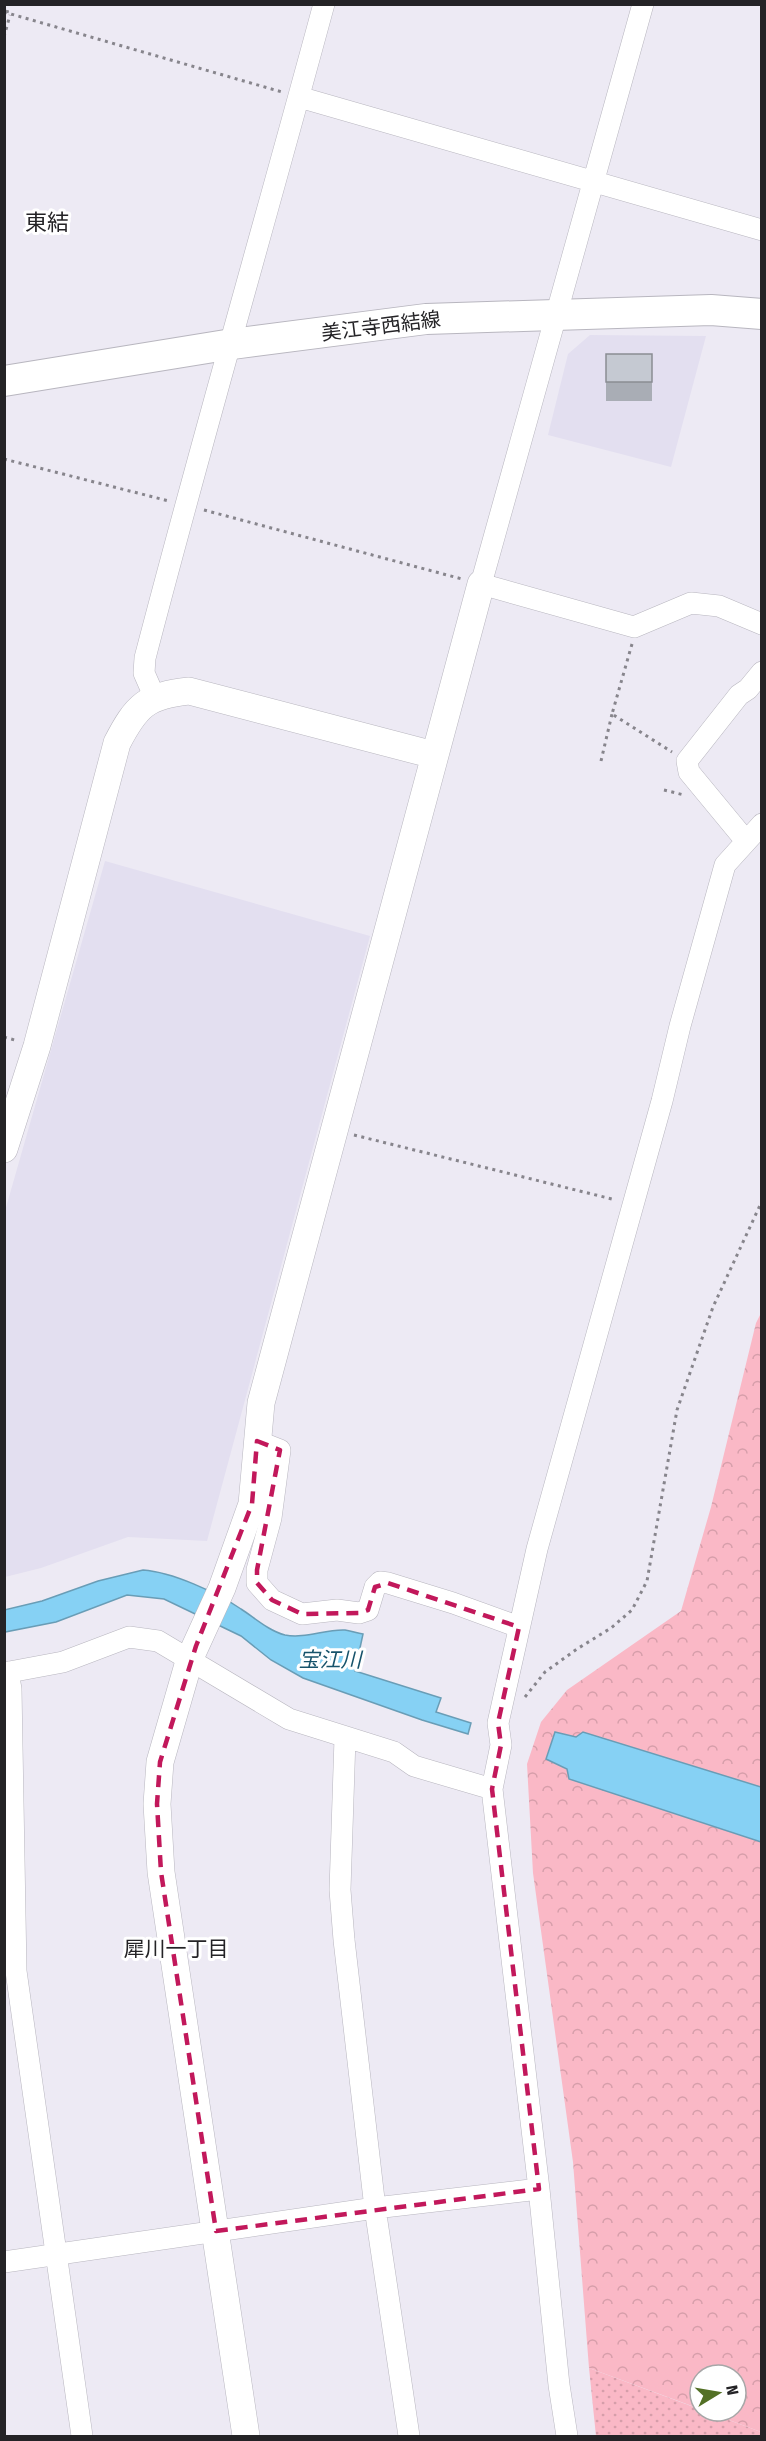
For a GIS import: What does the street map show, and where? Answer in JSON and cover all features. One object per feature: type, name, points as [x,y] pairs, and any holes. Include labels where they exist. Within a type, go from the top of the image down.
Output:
[{"type":"main road","name":"美江寺西結線","points":[[4,381],[232,344],[426,319],[711,310],[762,314]]},
{"type":"street","points":[[155,698],[144,673],[145,658],[185,505],[232,344],[324,4]]},
{"type":"street","points":[[246,2436],[161,1872],[157,1804],[160,1762],[193,1652],[222,1588],[252,1504],[261,1403],[332,1130],[434,755],[642,4]]},
{"type":"street","points":[[299,97],[762,230]]},
{"type":"street","points":[[481,584],[634,627],[691,603],[719,606],[762,624]]},
{"type":"street","points":[[746,841],[689,772],[687,761],[739,695],[748,689],[762,672]]},
{"type":"street","points":[[4,1149],[37,1046],[117,743],[131,716],[163,693],[189,691],[434,755]]},
{"type":"street","points":[[567,2436],[559,2385],[540,2189],[492,1789],[501,1744],[498,1723],[537,1549],[726,865],[762,824]]},
{"type":"street","points":[[257,1441],[280,1450],[271,1518],[257,1570],[257,1583],[272,1600],[302,1614],[337,1610],[359,1613],[368,1610],[375,1587],[380,1582],[453,1603],[519,1627]]},
{"type":"street","points":[[82,2436],[16,1971],[11,1689],[6,1672],[63,1662],[129,1637],[158,1641],[193,1652],[289,1719],[394,1752],[414,1766],[492,1789]]},
{"type":"street","points":[[345,1738],[340,1890],[375,2208],[409,2436]]},
{"type":"street","points":[[4,2262],[375,2208],[540,2189]]},
{"type":"path","points":[[4,37],[9,4]]},
{"type":"path","points":[[7,13],[299,97]]},
{"type":"path","points":[[4,459],[481,584]]},
{"type":"path","points":[[601,760],[635,637],[634,627]]},
{"type":"path","points":[[612,714],[687,761]]},
{"type":"path","points":[[332,1130],[632,1204]]},
{"type":"path","points":[[523,1701],[545,1672],[611,1628],[632,1610],[647,1581],[677,1410],[712,1307],[762,1201]]},
{"type":"highlighted area","points":[[257,1441],[280,1450],[257,1570],[257,1583],[272,1600],[302,1614],[359,1613],[368,1610],[375,1587],[388,1583],[519,1627],[498,1723],[501,1745],[492,1789],[539,2189],[216,2231],[161,1872],[157,1804],[160,1762],[196,1646],[252,1504]]},
{"type":"shaded area","points":[[590,335],[706,336],[671,467],[548,435],[568,354]]},
{"type":"shaded area","points":[[105,861],[370,936],[207,1541],[128,1537],[41,1568],[5,1577],[5,1211]]},
{"type":"green space","points":[[761,1313],[761,2432],[737,2423],[748,2423],[748,2363],[688,2363],[688,2405],[589,2368],[573,2162],[533,1873],[527,1764],[541,1722],[567,1690],[681,1611],[711,1507],[756,1323]]},
{"type":"green space","points":[[589,2368],[688,2405],[688,2423],[737,2423],[761,2432],[761,2436],[596,2436]]},
{"type":"water","name":"宝江川","points":[[143,1570],[180,1579],[207,1590],[285,1635],[300,1636],[338,1630],[363,1634],[355,1671],[441,1698],[436,1712],[471,1723],[468,1734],[303,1678],[271,1660],[241,1636],[164,1599],[127,1595],[56,1622],[5,1632],[4,1610],[42,1601],[98,1581]]},
{"type":"water","points":[[555,1732],[576,1737],[583,1732],[761,1787],[761,1842],[569,1779],[567,1769],[546,1759]]},
{"type":"building","points":[[606,354],[652,354],[652,382],[606,382]]},
{"type":"district","name":"東結","points":[[47,222]]},
{"type":"district","name":"犀川一丁目","points":[[176,1949]]}]
